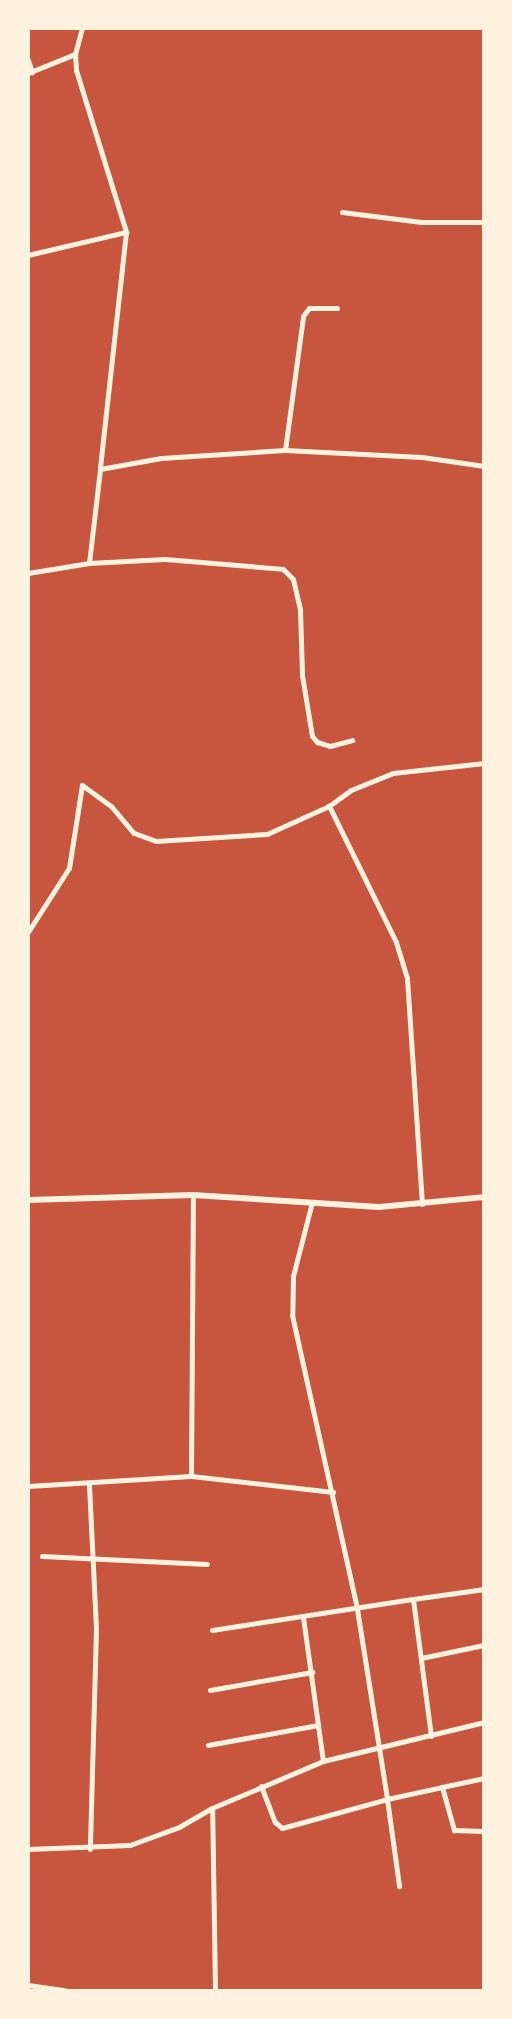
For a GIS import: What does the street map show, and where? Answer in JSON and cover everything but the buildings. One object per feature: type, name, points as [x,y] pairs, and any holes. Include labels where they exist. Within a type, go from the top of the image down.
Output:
[{"type":"street","points":[[82,28],[75,54],[76,70],[126,232],[89,562]]},
{"type":"street","points":[[28,60],[30,73],[75,54]]},
{"type":"street","points":[[342,212],[421,222],[483,222]]},
{"type":"street","points":[[28,255],[126,232]]},
{"type":"street","points":[[285,450],[303,316],[309,308],[337,308]]},
{"type":"street","points":[[100,469],[161,458],[285,450],[422,457],[483,466]]},
{"type":"street","points":[[28,573],[89,562],[165,559],[284,569],[293,579],[300,610],[303,675],[312,736],[317,742],[330,746],[352,740]]},
{"type":"street","points":[[28,932],[69,868],[82,785],[111,806],[134,833],[156,841],[267,834],[329,806],[351,790],[393,773],[483,763]]},
{"type":"street","points":[[329,806],[396,942],[407,978],[422,1204]]},
{"type":"street","points":[[28,1200],[193,1195],[369,1207],[483,1197]]},
{"type":"street","points":[[191,1476],[193,1195]]},
{"type":"street","points":[[312,1202],[293,1276],[292,1315],[333,1492],[357,1609],[399,1886]]},
{"type":"street","points":[[28,1486],[90,1485],[191,1476],[333,1492]]},
{"type":"street","points":[[90,1485],[96,1559],[90,1850]]},
{"type":"street","points":[[42,1556],[207,1564]]},
{"type":"street","points":[[212,1630],[483,1589]]},
{"type":"street","points":[[413,1599],[431,1736]]},
{"type":"street","points":[[303,1617],[323,1761]]},
{"type":"street","points":[[421,1658],[483,1645]]},
{"type":"street","points":[[210,1690],[312,1672]]},
{"type":"street","points":[[28,1849],[90,1850],[153,1839],[212,1808],[323,1761],[483,1722]]},
{"type":"street","points":[[208,1745],[318,1725]]},
{"type":"street","points":[[261,1786],[275,1822],[282,1827],[387,1799],[483,1778]]},
{"type":"street","points":[[442,1787],[454,1830],[483,1832]]},
{"type":"street","points":[[212,1808],[215,1990]]},
{"type":"street","points":[[28,1985],[65,1990]]}]
